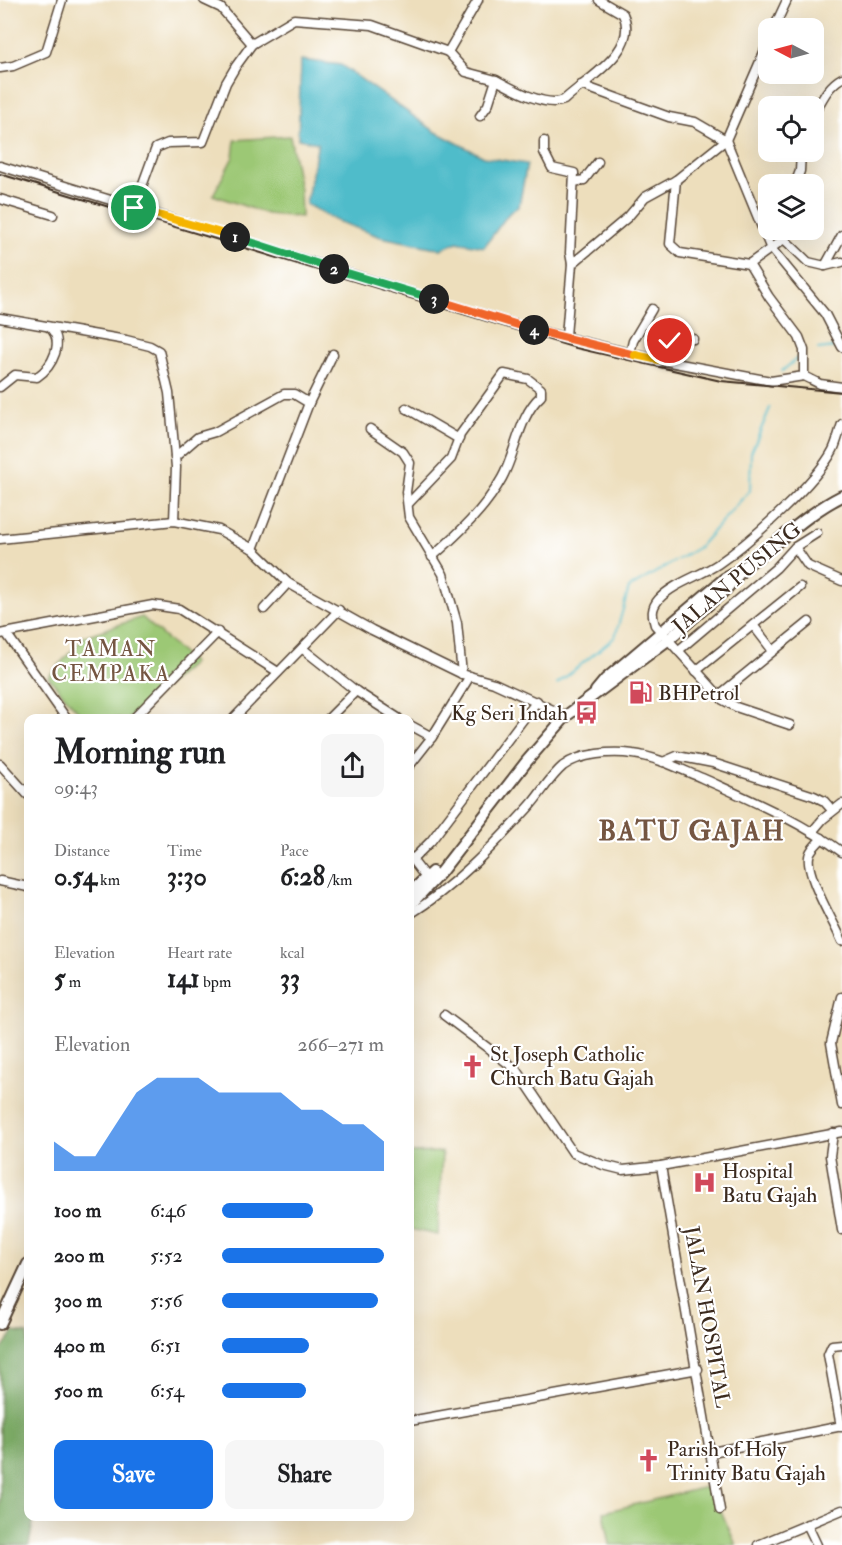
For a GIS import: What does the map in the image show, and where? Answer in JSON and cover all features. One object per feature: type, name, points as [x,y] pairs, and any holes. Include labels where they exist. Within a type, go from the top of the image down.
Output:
[{"type":"main road","points":[[414,906],[451,857],[566,716],[596,692],[611,685],[665,635],[726,589],[742,570],[803,520],[842,496]]},
{"type":"main road","points":[[414,889],[451,857]]},
{"type":"main road","points":[[0,1324],[24,1273]]},
{"type":"street","points":[[0,68],[13,66],[46,52],[62,0]]},
{"type":"street","points":[[204,0],[221,8],[252,44]]},
{"type":"street","points":[[448,52],[478,0]]},
{"type":"street","points":[[134,208],[156,148],[168,142],[203,142],[226,83],[252,44],[294,19],[372,25],[448,52],[466,72],[496,80],[535,99],[559,102],[617,55],[626,30],[623,14],[599,0]]},
{"type":"street","points":[[779,18],[787,0]]},
{"type":"street","points":[[572,264],[628,217],[645,197],[676,180],[726,140],[758,66]]},
{"type":"street","points":[[824,97],[833,83],[842,78]]},
{"type":"street","points":[[480,116],[488,105],[496,80]]},
{"type":"street","points":[[581,85],[669,117],[695,122],[726,140],[758,212]]},
{"type":"street","points":[[544,141],[544,152],[552,168],[574,173],[570,253],[572,264],[566,336]]},
{"type":"street","points":[[574,182],[584,180],[598,162]]},
{"type":"street","points":[[0,166],[237,237],[523,327],[659,360],[771,381],[804,376],[820,384],[842,387]]},
{"type":"street","points":[[676,180],[670,244],[680,253],[749,264],[770,246],[784,239],[808,262],[825,266],[842,262]]},
{"type":"street","points":[[0,199],[53,215]]},
{"type":"street","points":[[825,266],[842,235]]},
{"type":"street","points":[[768,240],[770,246],[825,314],[841,345]]},
{"type":"street","points":[[749,264],[769,297],[799,337],[804,350],[804,376]]},
{"type":"street","points":[[630,353],[633,341],[652,309]]},
{"type":"street","points":[[0,318],[150,346],[159,351],[169,393],[175,457],[174,521]]},
{"type":"street","points":[[0,387],[15,375],[37,377],[44,372],[52,360],[58,341],[56,333],[48,326]]},
{"type":"street","points":[[659,360],[670,341],[684,337],[693,339]]},
{"type":"street","points":[[253,549],[309,403],[333,354]]},
{"type":"street","points":[[408,504],[451,459],[459,439],[504,374],[528,379],[541,389],[541,396],[527,413],[506,468],[493,493],[454,537],[432,557]]},
{"type":"street","points":[[175,457],[198,437],[215,432],[285,394],[294,394],[309,403]]},
{"type":"street","points":[[406,408],[459,439]]},
{"type":"street","points":[[790,724],[736,707],[718,696],[655,625],[652,615],[654,605],[661,597],[718,564],[745,542],[819,472],[833,449],[842,424]]},
{"type":"street","points":[[370,429],[403,452],[410,463],[406,492],[409,517],[443,574],[457,623],[466,675],[432,737],[414,760]]},
{"type":"street","points":[[0,538],[174,521],[219,530],[253,549],[288,583],[372,630],[466,675],[537,701],[566,716]]},
{"type":"street","name":"JALAN PUSING","points":[[679,650],[776,568],[795,547],[817,533]]},
{"type":"street","points":[[795,547],[808,566],[842,581]]},
{"type":"street","points":[[264,609],[288,583]]},
{"type":"street","points":[[696,671],[800,587]]},
{"type":"street","points":[[63,714],[3,634],[153,605],[179,609],[278,672]]},
{"type":"street","points":[[238,714],[339,610]]},
{"type":"street","points":[[718,696],[809,622]]},
{"type":"street","points":[[753,625],[773,651]]},
{"type":"street","points":[[138,714],[218,632]]},
{"type":"street","points":[[303,649],[356,691],[392,714]]},
{"type":"street","points":[[333,714],[356,691]]},
{"type":"street","points":[[414,855],[431,841],[537,701]]},
{"type":"street","points":[[414,727],[432,737]]},
{"type":"street","points":[[414,908],[450,884],[513,824],[568,763],[583,757],[619,753],[635,754],[663,762],[756,802],[812,832],[842,852]]},
{"type":"street","points":[[663,762],[677,756],[713,763],[814,796],[824,801],[832,810]]},
{"type":"street","points":[[0,764],[24,791]]},
{"type":"street","points":[[812,832],[832,810],[842,804]]},
{"type":"street","points":[[822,838],[810,854],[807,865],[811,879],[842,941]]},
{"type":"street","points":[[414,862],[426,878]]},
{"type":"street","points":[[0,881],[24,886]]},
{"type":"street","points":[[842,997],[831,1043],[842,1105]]},
{"type":"street","points":[[444,1016],[517,1070],[573,1153],[581,1159],[623,1170],[661,1166],[837,1132],[830,1156],[842,1230]]},
{"type":"street","name":"JALAN HOSPITAL","points":[[661,1166],[698,1369],[720,1510]]},
{"type":"street","points":[[712,1452],[842,1426],[828,1354],[831,1345],[842,1344]]},
{"type":"street","points":[[414,1420],[698,1369]]},
{"type":"street","points":[[758,1545],[842,1510]]},
{"type":"street","points":[[807,1524],[817,1545]]},
{"type":"green space","points":[[290,136],[300,190],[301,217],[267,214],[213,195],[233,157],[235,140]]},
{"type":"green space","points":[[142,617],[193,663],[135,714],[80,714],[48,677],[85,636]]},
{"type":"green space","points":[[442,1152],[438,1235],[414,1230],[414,1153]]},
{"type":"green space","points":[[14,1332],[24,1333],[24,1521],[33,1521],[29,1545],[0,1545],[0,1352]]},
{"type":"green space","points":[[710,1486],[736,1545],[610,1545],[604,1512]]},
{"type":"water","points":[[301,60],[341,65],[436,132],[484,157],[527,164],[519,206],[509,213],[484,247],[457,242],[441,249],[381,237],[337,221],[306,204],[318,143],[298,139]]},
{"type":"waterway","points":[[818,349],[835,347],[842,353]]},
{"type":"waterway","points":[[782,371],[799,357]]},
{"type":"waterway","points":[[557,684],[615,637],[629,588],[699,547],[750,490],[751,453],[770,408]]},
{"type":"railway","points":[[0,174],[576,348],[721,381],[842,392]]},
{"type":"place","name":"BHPetrol","points":[[640,693]]},
{"type":"place","name":"Kg Seri Indah","points":[[586,713]]},
{"type":"place","name":"St Joseph Catholic Church Batu Gajah","points":[[472,1066]]},
{"type":"place","name":"Hospital Batu Gajah","points":[[704,1183]]},
{"type":"place","name":"Parish of Holy Trinity Batu Gajah","points":[[649,1461]]},
{"type":"district","name":"TAMAN CEMPAKA","points":[[111,662]]},
{"type":"district","name":"BATU GAJAH","points":[[692,831]]},
{"type":"route","points":[[134,208],[237,237],[304,260],[523,327],[659,360],[670,341]]}]
